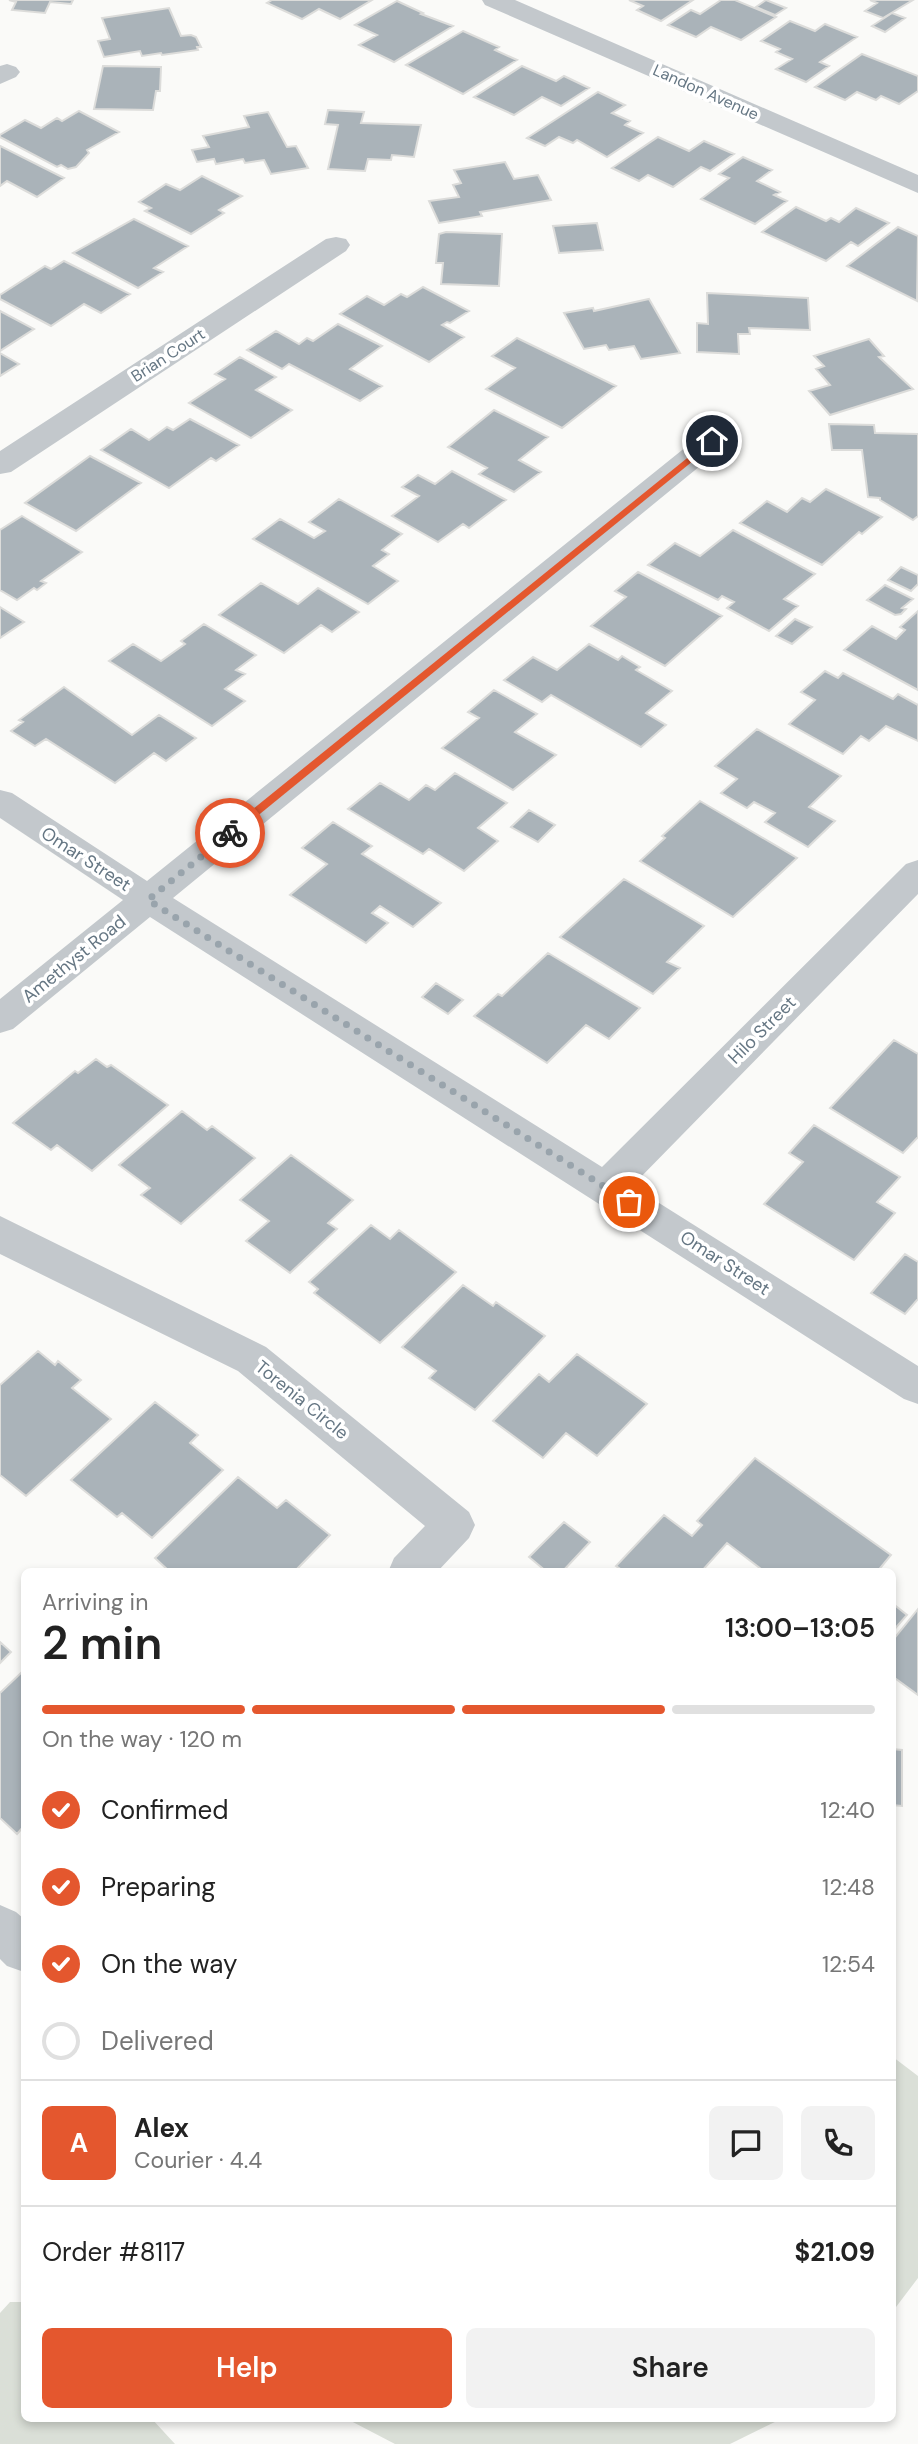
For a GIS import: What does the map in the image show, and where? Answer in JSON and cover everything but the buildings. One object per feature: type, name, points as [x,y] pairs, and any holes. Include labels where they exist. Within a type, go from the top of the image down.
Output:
[{"type":"street","name":"Landon Avenue","points":[[494,0],[918,185]]},
{"type":"street","name":"Brian Court","points":[[0,465],[336,245]]},
{"type":"street","name":"Amethyst Road","points":[[0,1019],[712,441]]},
{"type":"street","name":"Omar Street","points":[[0,802],[148,900],[607,1187],[918,1387]]},
{"type":"street","name":"Hilo Street","points":[[607,1187],[918,873]]},
{"type":"street","name":"Torenia Circle","points":[[0,1232],[9,1240],[252,1359],[454,1525],[413,1568]]},
{"type":"street","points":[[0,1928],[21,1947]]},
{"type":"shaded area","points":[[896,2059],[918,2076],[918,2278],[896,2307]]},
{"type":"shaded area","points":[[10,2302],[21,2302],[21,2422],[155,2422],[175,2444],[0,2444],[0,2313]]},
{"type":"shaded area","points":[[353,2422],[775,2422],[730,2444],[395,2444]]},
{"type":"way so far","points":[[230,833],[148,900],[629,1202]]},
{"type":"route","points":[[230,833],[712,441]]}]
